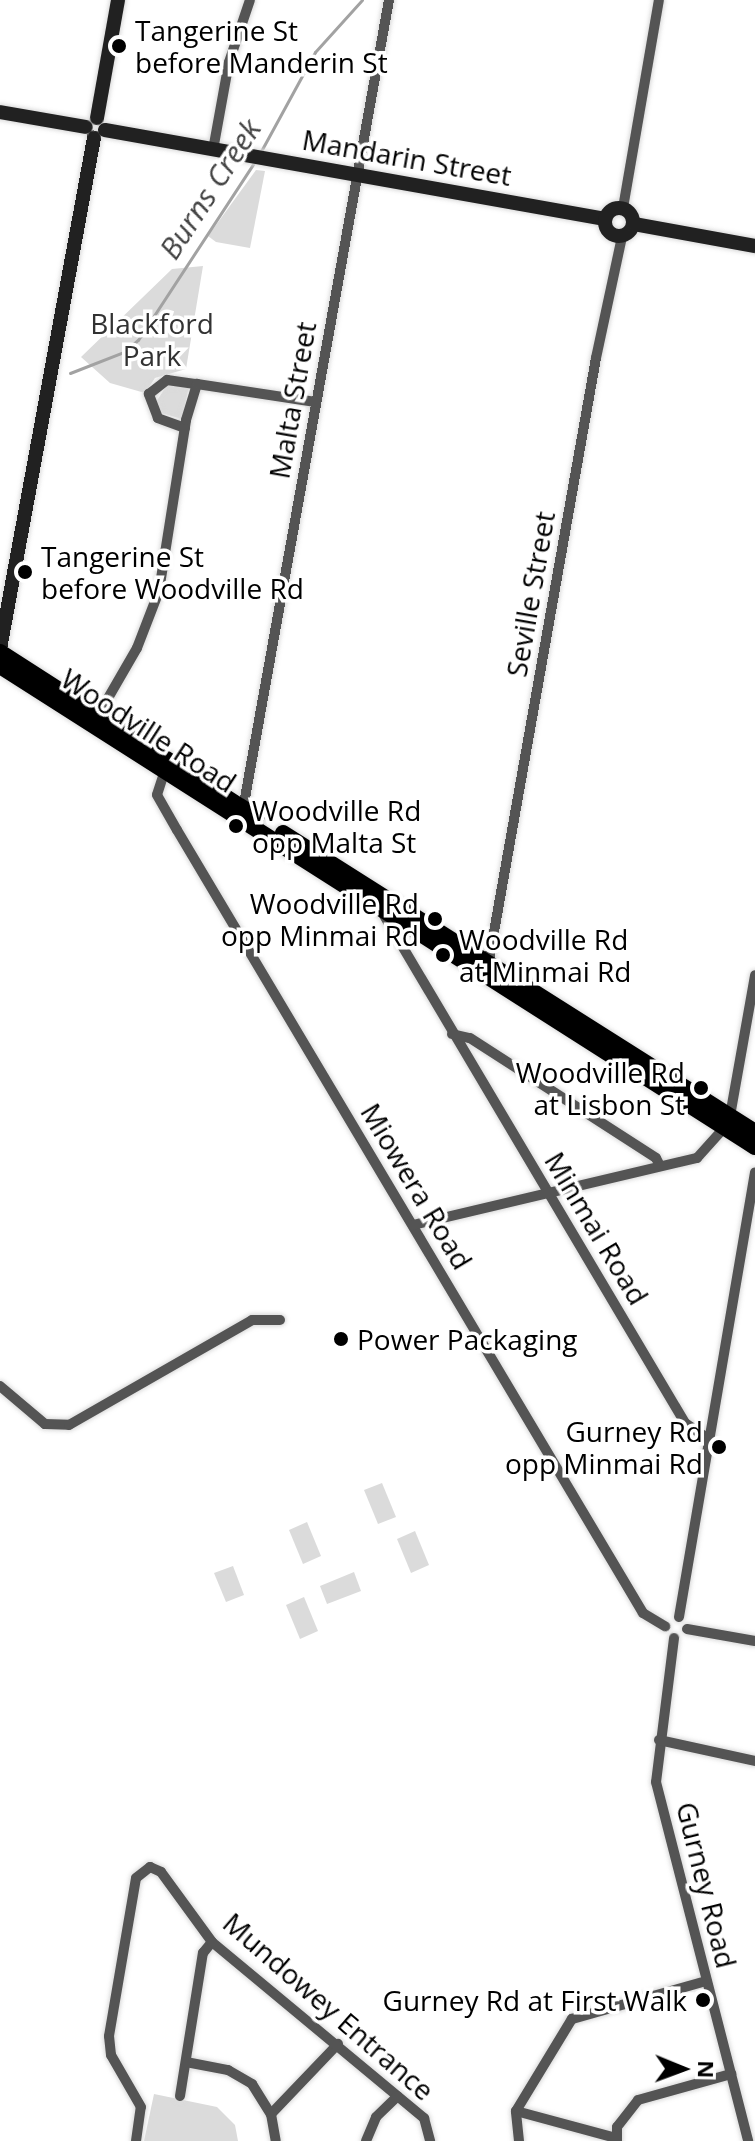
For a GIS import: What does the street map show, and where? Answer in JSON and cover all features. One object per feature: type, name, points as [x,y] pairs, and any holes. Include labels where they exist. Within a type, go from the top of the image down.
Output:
[{"type":"main road","name":"Woodville Road","points":[[0,650],[100,712],[167,765],[378,906],[727,1122],[755,1132]]},
{"type":"main road","name":"Woodville Road","points":[[0,666],[243,809],[489,960],[727,1122],[755,1147]]},
{"type":"street","points":[[0,650],[118,0]]},
{"type":"street","points":[[213,150],[229,62],[250,0]]},
{"type":"street","name":"Malta Street","points":[[243,809],[389,0]]},
{"type":"street","points":[[659,0],[623,208],[634,224],[755,246]]},
{"type":"street","name":"Mandarin Street","points":[[0,112],[605,219]]},
{"type":"street","points":[[623,208],[612,210],[605,219],[609,232],[622,237],[634,224]]},
{"type":"street","name":"Seville Street","points":[[489,960],[596,358],[622,237]]},
{"type":"street","points":[[185,428],[158,418],[149,394],[167,380],[316,402]]},
{"type":"street","points":[[100,712],[137,648],[159,591],[185,428],[197,384]]},
{"type":"street","name":"Miowera Road","points":[[167,765],[157,795],[643,1613],[665,1626]]},
{"type":"street","name":"Minmai Road","points":[[378,906],[685,1423],[710,1440]]},
{"type":"street","points":[[413,1225],[697,1158],[727,1122],[755,975]]},
{"type":"street","points":[[452,1034],[470,1038],[656,1158],[660,1166]]},
{"type":"street","points":[[687,1629],[679,1617],[755,1172]]},
{"type":"street","points":[[0,1386],[45,1424],[69,1425],[252,1320],[280,1320]]},
{"type":"street","points":[[679,1617],[665,1626],[674,1638],[687,1629],[755,1641]]},
{"type":"street","name":"Gurney Road","points":[[674,1638],[656,1782],[748,2141]]},
{"type":"street","points":[[659,1740],[755,1761]]},
{"type":"street","name":"Mundowey Entrance","points":[[136,2141],[141,2107],[111,2055],[109,2036],[136,1878],[145,1868],[161,1872],[212,1942],[424,2118],[430,2141]]},
{"type":"street","points":[[180,2096],[203,1953],[212,1942]]},
{"type":"street","points":[[519,2141],[516,2111],[572,2019],[706,1981]]},
{"type":"street","points":[[271,2114],[338,2044]]},
{"type":"street","points":[[186,2062],[240,2075],[263,2097],[271,2114],[276,2141]]},
{"type":"street","points":[[516,2111],[616,2139],[617,2127],[638,2100],[731,2074]]},
{"type":"street","points":[[366,2141],[376,2117],[398,2096]]},
{"type":"green space","points":[[256,170],[265,171],[250,248],[216,242],[208,236]]},
{"type":"green space","name":"Blackford Park","points":[[203,266],[186,369],[155,378],[145,393],[110,383],[81,357],[172,269]]},
{"type":"green space","points":[[167,385],[189,386],[182,419],[161,413],[156,402]]},
{"type":"green space","points":[[382,1483],[396,1517],[378,1524],[364,1490]]},
{"type":"green space","points":[[307,1522],[321,1556],[303,1564],[289,1530]]},
{"type":"green space","points":[[415,1531],[429,1565],[411,1573],[397,1539]]},
{"type":"green space","points":[[233,1566],[244,1595],[226,1602],[214,1573]]},
{"type":"green space","points":[[354,1572],[361,1591],[327,1604],[320,1586]]},
{"type":"green space","points":[[304,1597],[318,1631],[300,1639],[286,1605]]},
{"type":"green space","points":[[154,2094],[217,2107],[235,2125],[238,2141],[144,2141]]},
{"type":"waterway","name":"Burns Creek","points":[[260,153],[315,52],[362,0]]},
{"type":"waterway","name":"Burns Creek","points":[[70,373],[124,352],[138,340],[254,163]]},
{"type":"place","name":"Tangerine St before Manderin St","points":[[119,46]]},
{"type":"place","name":"Tangerine St before Woodville Rd","points":[[25,572]]},
{"type":"place","name":"Woodville Rd opp Malta St","points":[[236,826]]},
{"type":"place","name":"Woodville Rd opp Minmai Rd","points":[[435,919]]},
{"type":"place","name":"Woodville Rd at Minmai Rd","points":[[443,955]]},
{"type":"place","name":"Woodville Rd at Lisbon St","points":[[701,1088]]},
{"type":"place","name":"Power Packaging","points":[[341,1339]]},
{"type":"place","name":"Gurney Rd opp Minmai Rd","points":[[719,1447]]},
{"type":"place","name":"Gurney Rd at First Walk","points":[[703,2000]]}]
